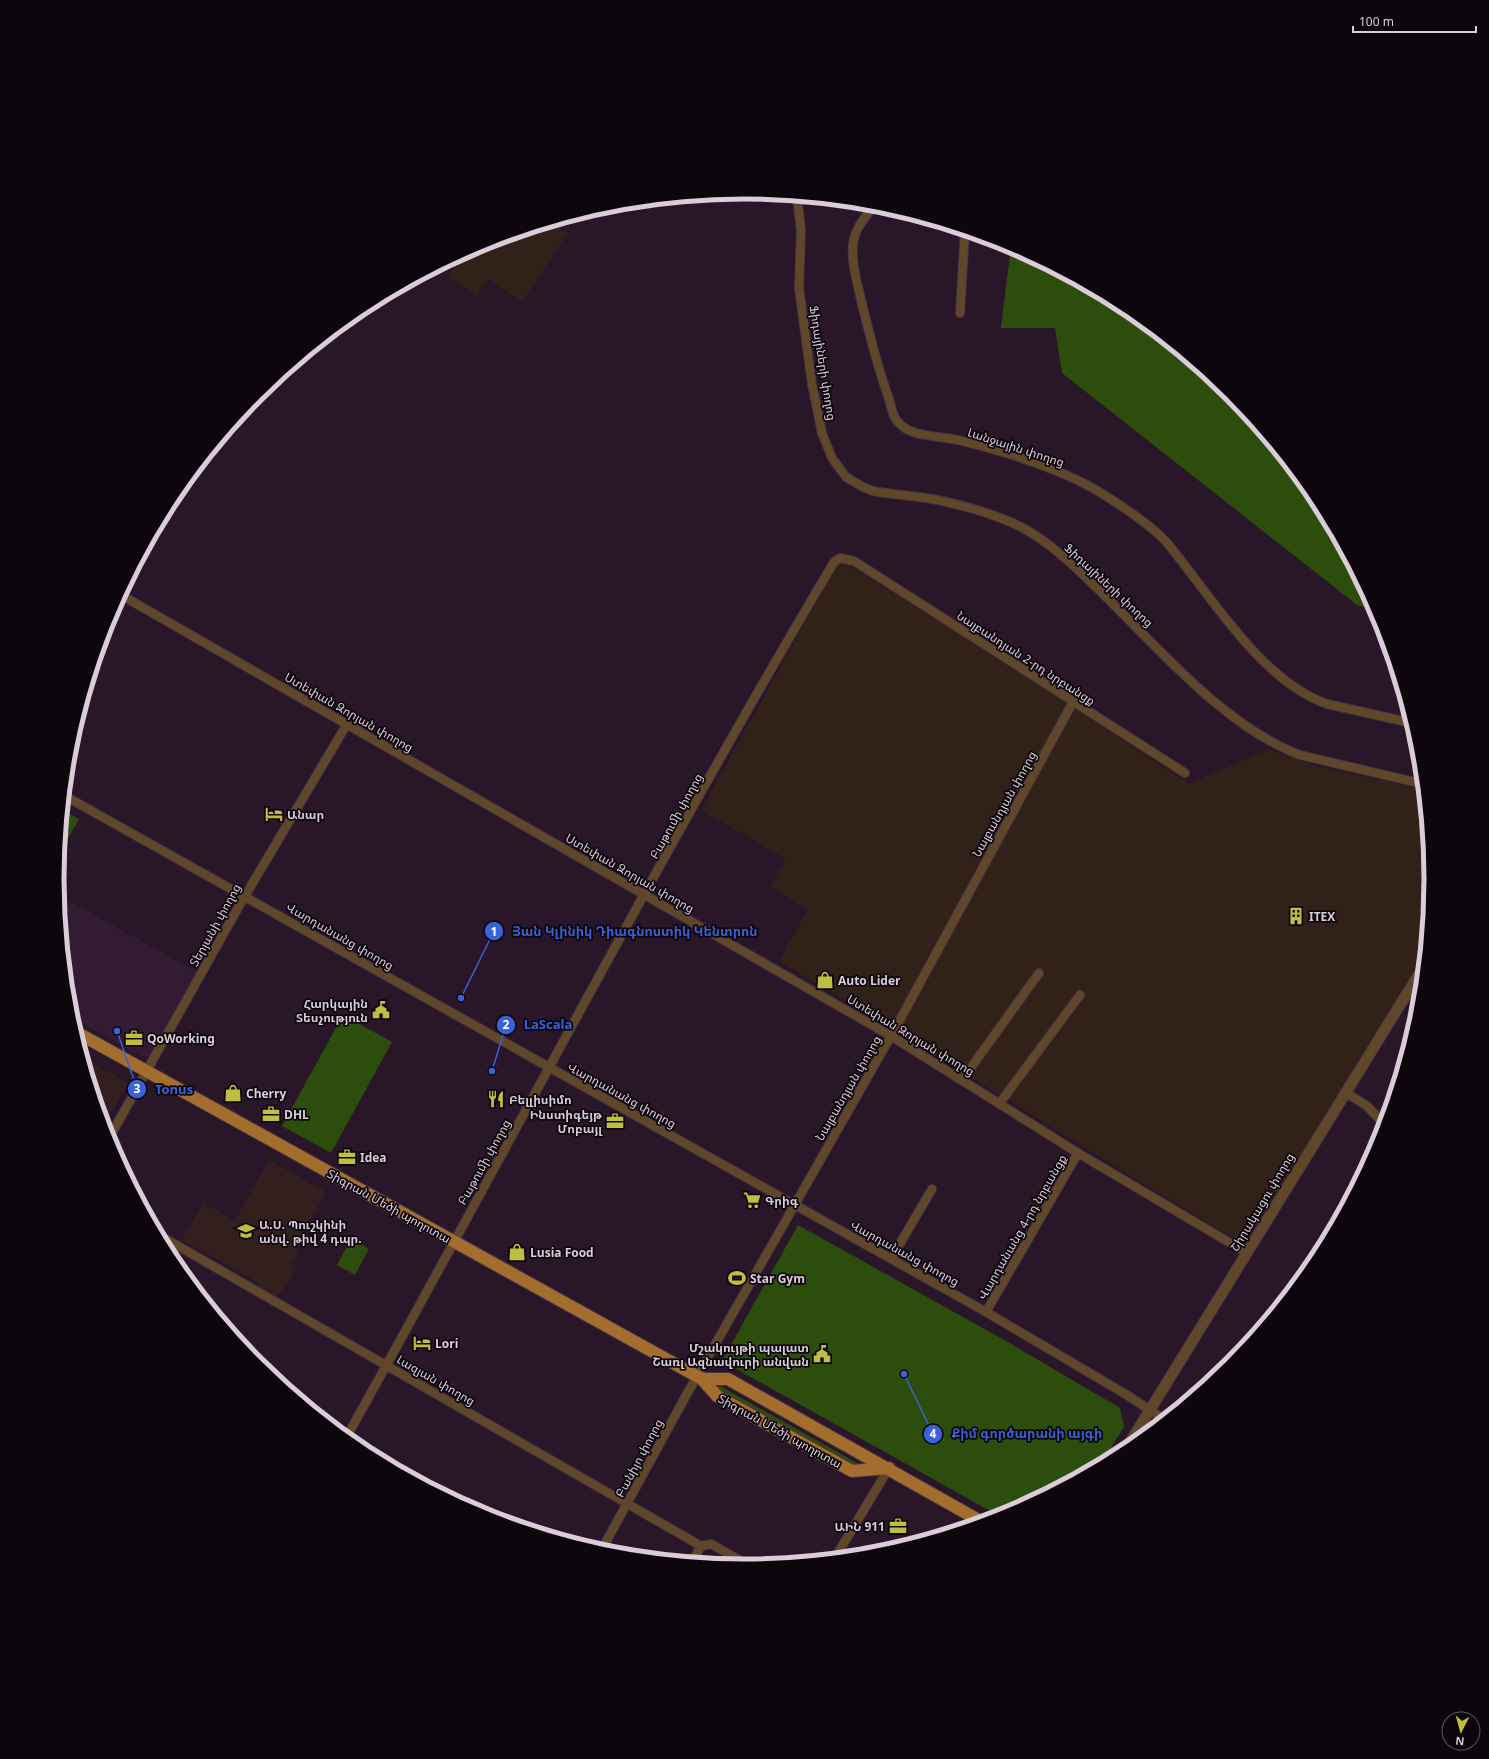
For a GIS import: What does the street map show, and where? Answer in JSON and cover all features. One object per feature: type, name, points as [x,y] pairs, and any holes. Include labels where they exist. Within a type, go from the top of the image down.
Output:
[{"type":"main road","name":"Տիգրան Մեծի պողոտա","points":[[82,1036],[700,1378],[717,1396],[852,1471],[888,1468]]},
{"type":"main road","name":"Տիգրան Մեծի պողոտա","points":[[700,1378],[728,1379],[977,1519]]},
{"type":"street","name":"Ֆիդայիների փողոց","points":[[797,201],[801,230],[799,288],[816,410],[822,433],[832,458],[846,477],[863,488],[873,491],[942,501],[991,515],[1023,528],[1062,554],[1188,678],[1233,716],[1261,736],[1285,750],[1300,755],[1418,783]]},
{"type":"street","name":"Լանջային փողոց","points":[[870,211],[860,224],[854,243],[854,263],[876,363],[896,420],[900,424],[915,433],[956,440],[1034,462],[1091,488],[1156,532],[1257,654],[1299,690],[1316,700],[1327,704],[1406,723]]},
{"type":"street","points":[[960,313],[965,236]]},
{"type":"street","name":"Բաթումի փողոց","points":[[349,1433],[773,665],[834,562],[840,558],[854,561]]},
{"type":"street","name":"Նալբանդյան 2-րդ նրբանցք","points":[[854,561],[1186,774]]},
{"type":"street","name":"Ստեփան Զորյան փողոց","points":[[126,598],[891,1036],[1078,1153],[1246,1253]]},
{"type":"street","name":"Նալբանդյան փողոց","points":[[700,1378],[794,1205],[891,1036],[1073,702]]},
{"type":"street","name":"Տերյանի փողոց","points":[[113,1132],[245,896],[347,724]]},
{"type":"street","name":"Վարդանանց փողոց","points":[[69,798],[986,1312],[1127,1395],[1161,1417]]},
{"type":"street","points":[[962,1080],[1039,973]]},
{"type":"street","name":"Շիրակացու փողոց","points":[[1132,1438],[1418,976]]},
{"type":"street","points":[[999,1104],[1080,995]]},
{"type":"street","points":[[1345,1092],[1367,1106],[1381,1120]]},
{"type":"street","name":"Վարդանանց 4-րդ նրբանցք","points":[[986,1312],[1078,1153]]},
{"type":"street","points":[[891,1259],[932,1189]]},
{"type":"street","name":"Լազյան փողոց","points":[[168,1240],[701,1546]]},
{"type":"street","name":"Բանիյո փողոց","points":[[604,1545],[700,1378]]},
{"type":"street","points":[[838,1553],[888,1468]]},
{"type":"street","points":[[694,1558],[701,1546],[708,1544],[718,1547],[740,1560]]},
{"type":"shaded area","points":[[556,226],[568,233],[522,302],[488,279],[477,296],[448,277],[455,265],[484,251]]},
{"type":"shaded area","points":[[846,563],[1066,702],[1189,784],[1268,749],[1320,767],[1419,788],[1424,835],[1425,880],[1424,924],[1420,963],[1251,1240],[1241,1243],[899,1032],[779,961],[808,909],[770,887],[786,859],[701,810],[836,566]]},
{"type":"shaded area","points":[[64,901],[68,903],[71,902],[197,972],[152,1054],[145,1058],[79,1022],[70,968],[65,924]]},
{"type":"shaded area","points":[[89,1062],[128,1083],[108,1118]]},
{"type":"shaded area","name":"Ա.Ս. Պուշկինի անվ. թիվ 4 դպր.","points":[[269,1160],[326,1192],[297,1243],[297,1253],[291,1264],[297,1267],[283,1291],[275,1296],[258,1286],[259,1283],[182,1240],[203,1203],[235,1221]]},
{"type":"green space","points":[[1010,253],[1045,269],[1085,290],[1123,314],[1159,340],[1226,398],[1284,465],[1310,501],[1334,539],[1368,608],[1357,605],[1062,373],[1055,328],[1001,328]]},
{"type":"green space","points":[[68,813],[79,819],[65,844]]},
{"type":"green space","points":[[343,1015],[392,1042],[331,1153],[282,1126]]},
{"type":"green space","points":[[798,1225],[1006,1341],[1120,1408],[1124,1427],[1106,1456],[1085,1469],[1045,1490],[993,1513],[722,1361]]},
{"type":"green space","points":[[351,1239],[369,1249],[355,1275],[337,1265]]},
{"type":"green space","points":[[720,1386],[857,1463],[857,1465],[855,1466],[718,1391],[718,1387]]},
{"type":"place","name":"Անար","points":[[274,814]]},
{"type":"place","name":"ITEX","points":[[1296,916]]},
{"type":"place","name":"Auto Lider","points":[[825,980]]},
{"type":"place","name":"Յան Կլինիկ Դիագնոստիկ Կենտրոն","points":[[461,998]]},
{"type":"place","name":"Հարկային Տեսչություն","points":[[381,1010]]},
{"type":"place","name":"Tonus","points":[[117,1031]]},
{"type":"place","name":"QoWorking","points":[[134,1038]]},
{"type":"place","name":"LaScala","points":[[492,1071]]},
{"type":"place","name":"Cherry","points":[[233,1093]]},
{"type":"place","name":"Բելլիսիմո","points":[[496,1099]]},
{"type":"place","name":"DHL","points":[[271,1114]]},
{"type":"place","name":"Ինստիգեյթ Մոբայլ","points":[[615,1121]]},
{"type":"place","name":"Idea","points":[[347,1157]]},
{"type":"place","name":"Գրիգ","points":[[752,1200]]},
{"type":"place","name":"Ա.Ս. Պուշկինի անվ. թիվ 4 դպր.","points":[[246,1231]]},
{"type":"place","name":"Lusia Food","points":[[517,1252]]},
{"type":"place","name":"Star Gym","points":[[737,1278]]},
{"type":"place","name":"Lori","points":[[422,1343]]},
{"type":"place","name":"Մշակույթի պալատ Շառլ Ազնավուրի անվան","points":[[822,1354]]},
{"type":"place","name":"Քիմ գործարանի այգի","points":[[904,1374]]},
{"type":"place","name":"ԱԻՆ 911","points":[[898,1526]]}]
